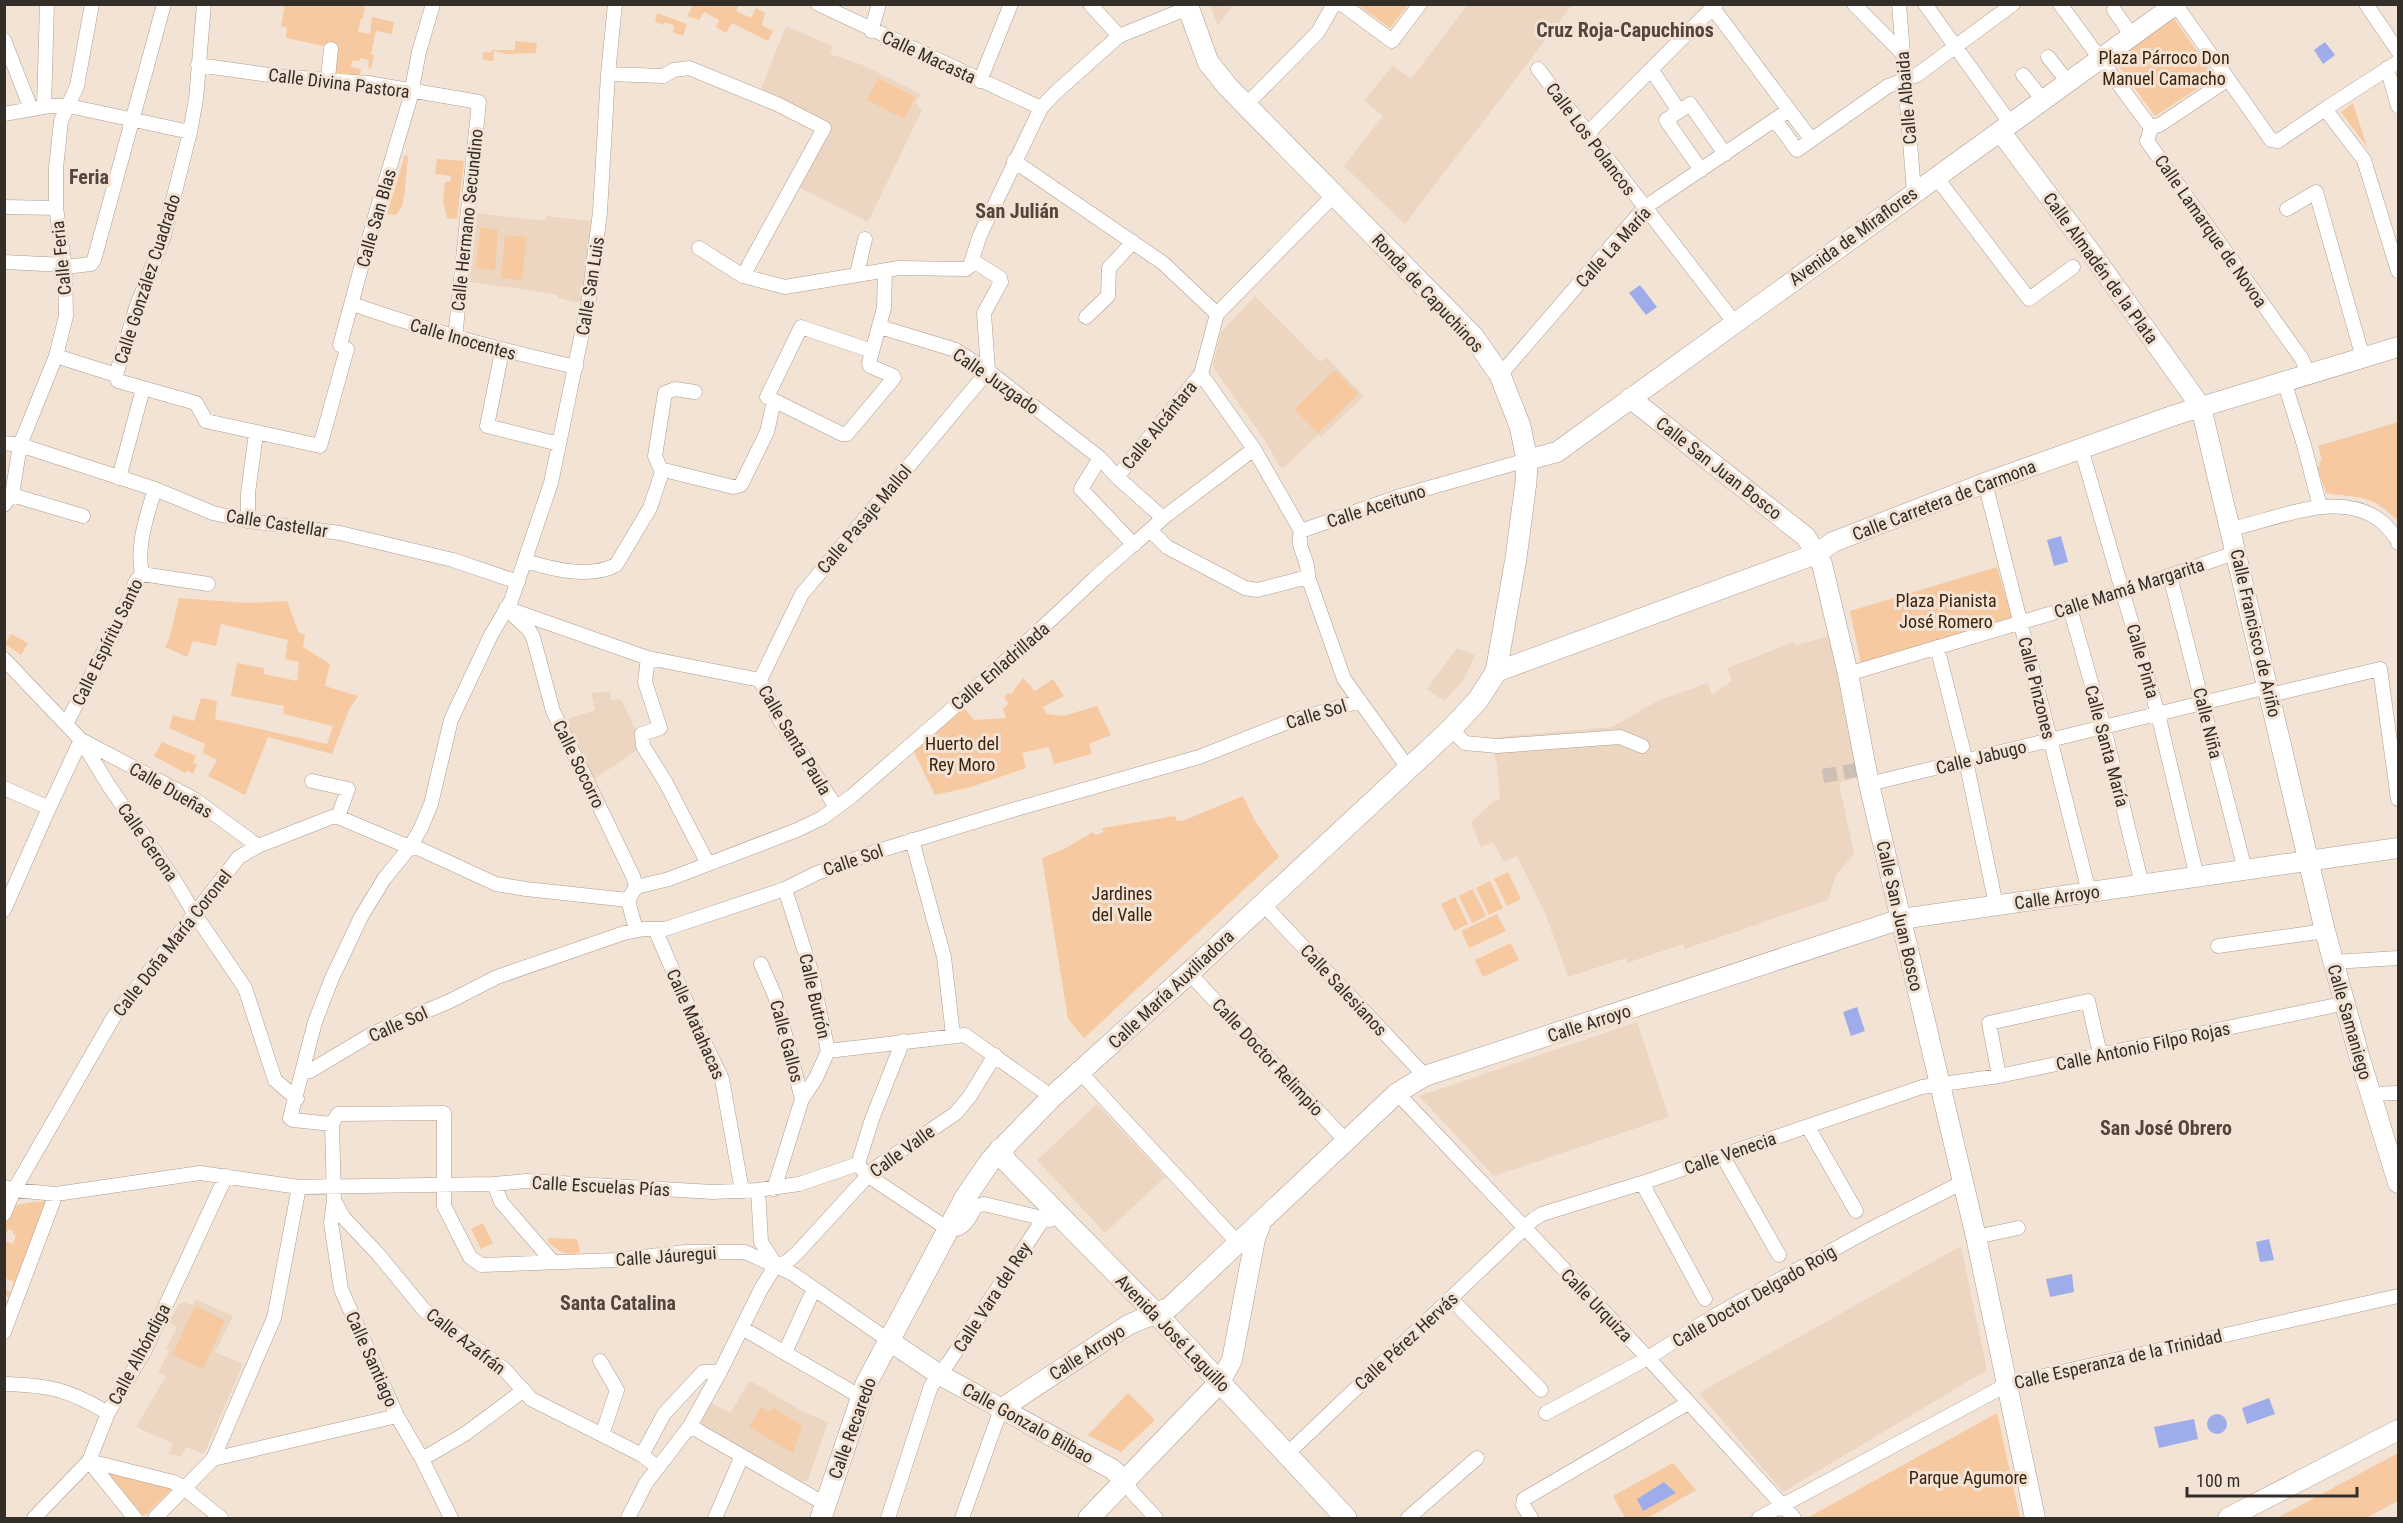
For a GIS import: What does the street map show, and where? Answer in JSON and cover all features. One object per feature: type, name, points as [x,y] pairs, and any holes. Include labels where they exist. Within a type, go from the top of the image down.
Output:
[{"type":"main road","name":"Ronda de Capuchinos","points":[[1187,6],[1208,62],[1245,106],[1473,336],[1500,375],[1520,426],[1527,460],[1525,506],[1502,670]]},
{"type":"main road","name":"Avenida de Miraflores","points":[[1527,460],[1557,452],[2132,36],[2167,7]]},
{"type":"main road","name":"Calle Almadén de la Plata","points":[[2005,127],[2201,407]]},
{"type":"main road","name":"Calle Carretera de Carmona","points":[[1502,670],[1816,554],[1833,542],[2081,448],[2201,407],[2398,347]]},
{"type":"main road","name":"Calle San Juan Bosco","points":[[1630,398],[1806,537],[1822,564],[1848,674],[1864,774],[1964,1182],[2035,1518]]},
{"type":"main road","name":"Calle Francisco de Ariño","points":[[2201,407],[2308,860]]},
{"type":"main road","name":"Calle María Auxiliadora","points":[[888,1340],[970,1202],[1003,1155],[1052,1097],[1451,729],[1502,670]]},
{"type":"main road","name":"Calle Arroyo","points":[[1001,1410],[1128,1324],[1170,1307],[1397,1093],[1425,1076],[1901,919],[2398,849]]},
{"type":"main road","name":"Calle Samaniego","points":[[2308,860],[2333,962],[2398,1179]]},
{"type":"main road","name":"Avenida José Laguillo","points":[[1003,1155],[1155,1313],[1346,1518]]},
{"type":"main road","points":[[1089,1518],[1220,1382],[1232,1360],[1255,1239],[1266,1215]]},
{"type":"main road","name":"Calle Gonzalo Bilbao","points":[[888,1340],[940,1375],[1112,1469],[1125,1481]]},
{"type":"main road","name":"Calle Recaredo","points":[[823,1511],[861,1397],[888,1340]]},
{"type":"main road","points":[[2228,1518],[2398,1430]]},
{"type":"street","points":[[38,108],[47,4]]},
{"type":"street","name":"Calle Feria","points":[[8,500],[20,445],[56,356],[66,316],[65,266],[56,208],[56,168],[60,125],[77,86],[92,4]]},
{"type":"street","points":[[4,262],[65,266],[91,264],[94,260],[164,4]]},
{"type":"street","name":"Calle González Cuadrado","points":[[116,375],[136,308],[164,236],[190,132],[196,99],[204,4]]},
{"type":"street","name":"Calle San Blas","points":[[260,434],[320,446],[352,304],[412,91],[418,52],[433,4]]},
{"type":"street","name":"Calle San Luis","points":[[332,1124],[290,1118],[297,1100],[315,1022],[345,946],[384,879],[410,847],[421,828],[431,804],[450,720],[518,582],[551,483],[590,299],[600,212],[608,74],[615,4]]},
{"type":"street","name":"Calle Macasta","points":[[818,4],[1041,108]]},
{"type":"street","points":[[872,31],[879,4]]},
{"type":"street","points":[[980,81],[1011,4]]},
{"type":"street","points":[[1090,4],[1119,36]]},
{"type":"street","points":[[1245,106],[1318,32],[1334,4]]},
{"type":"street","points":[[1342,4],[1392,41],[1420,4]]},
{"type":"street","points":[[1854,4],[1903,54]]},
{"type":"street","name":"Calle Albaida","points":[[1899,4],[1914,192]]},
{"type":"street","points":[[1925,4],[1956,47],[2005,127]]},
{"type":"street","points":[[1775,120],[1797,150],[1888,86],[1917,75],[2013,4]]},
{"type":"street","name":"Calle Lamarque de Novoa","points":[[2060,4],[2151,128],[2147,141],[2302,358],[2308,374]]},
{"type":"street","points":[[2366,4],[2398,51]]},
{"type":"street","points":[[966,265],[1041,108],[1119,36],[1187,6]]},
{"type":"street","points":[[1587,134],[1712,6],[1811,139]]},
{"type":"street","points":[[2167,7],[2227,80],[2271,141],[2278,141],[2393,65],[2398,106]]},
{"type":"street","points":[[2114,10],[2132,36]]},
{"type":"street","points":[[4,39],[38,108]]},
{"type":"street","points":[[328,78],[331,49]]},
{"type":"street","points":[[2048,57],[2068,82]]},
{"type":"street","name":"Calle Divina Pastora","points":[[198,65],[276,76],[328,78],[479,102]]},
{"type":"street","points":[[608,74],[663,76],[674,70],[689,68],[777,104],[824,128],[743,276]]},
{"type":"street","name":"Calle Los Polancos","points":[[1538,69],[1734,322]]},
{"type":"street","points":[[1651,69],[1679,111]]},
{"type":"street","points":[[2023,75],[2043,100]]},
{"type":"street","points":[[2151,128],[2161,124],[2227,80]]},
{"type":"street","name":"Calle Hermano Secundino","points":[[455,338],[479,102]]},
{"type":"street","points":[[1701,170],[1666,120],[1679,111],[1690,104],[1725,154]]},
{"type":"street","points":[[4,114],[38,108],[69,106],[190,132]]},
{"type":"street","points":[[2325,109],[2364,160],[2398,271]]},
{"type":"street","name":"Calle La María","points":[[1500,375],[1644,208],[1789,110]]},
{"type":"street","points":[[1014,161],[1163,263],[1217,314]]},
{"type":"street","points":[[1936,177],[2029,299],[2073,267]]},
{"type":"street","points":[[2287,209],[2316,192],[2363,358]]},
{"type":"street","points":[[1334,195],[1217,314],[1201,374],[1254,448],[1302,531],[1298,542],[1308,564],[1308,577],[1344,679],[1408,768]]},
{"type":"street","points":[[4,207],[56,208]]},
{"type":"street","points":[[857,274],[865,239]]},
{"type":"street","points":[[1086,316],[1108,296],[1109,268],[1133,242]]},
{"type":"street","points":[[699,248],[743,276],[785,287],[857,274],[922,267],[966,265],[998,275],[1001,282],[984,313],[988,371]]},
{"type":"street","points":[[872,351],[801,327],[766,395],[842,434],[847,434],[894,378],[870,366],[884,308],[885,270]]},
{"type":"street","name":"Calle Inocentes","points":[[352,304],[455,338],[576,368]]},
{"type":"street","name":"Calle Juzgado","points":[[880,327],[956,350],[988,371],[1100,458],[1117,477],[1163,518]]},
{"type":"street","points":[[502,351],[487,426],[560,444]]},
{"type":"street","points":[[56,356],[116,375],[118,381],[196,403],[206,421],[260,434],[248,493],[248,520]]},
{"type":"street","name":"Calle Pasaje Mallol","points":[[760,680],[802,594],[988,371]]},
{"type":"street","name":"Calle Alcántara","points":[[1117,477],[1201,374]]},
{"type":"street","points":[[2284,381],[2320,507]]},
{"type":"street","points":[[119,478],[143,389]]},
{"type":"street","points":[[525,561],[576,572],[610,568],[616,565],[650,508],[662,472],[655,456],[665,393],[675,389],[695,392]]},
{"type":"street","points":[[662,472],[669,471],[734,487],[741,484],[766,432],[774,400]]},
{"type":"street","name":"Calle Castellar","points":[[4,443],[20,445],[154,489],[213,513],[340,532],[453,560],[518,582]]},
{"type":"street","points":[[1163,518],[1254,448]]},
{"type":"street","name":"Calle Pinta","points":[[2081,448],[2158,714],[2197,877]]},
{"type":"street","points":[[1100,458],[1081,489],[1134,545]]},
{"type":"street","name":"Calle Aceituno","points":[[1302,531],[1451,482],[1527,460]]},
{"type":"street","name":"Calle Pinzones","points":[[1985,483],[2089,892]]},
{"type":"street","name":"Calle Espíritu Santo","points":[[66,724],[119,622],[136,581],[142,574],[142,536],[154,489]]},
{"type":"street","points":[[8,500],[83,516]]},
{"type":"street","points":[[2231,529],[2320,507],[2348,508],[2365,512],[2382,522],[2398,540],[2398,543]]},
{"type":"street","name":"Calle Enladrillada","points":[[636,888],[669,879],[797,830],[822,818],[879,773],[1048,625],[1096,577],[1163,518]]},
{"type":"street","points":[[1150,530],[1167,547],[1245,588],[1257,590],[1308,577]]},
{"type":"street","name":"Calle Mamá Margarita","points":[[1848,674],[2123,592],[2237,552]]},
{"type":"street","points":[[142,574],[208,584]]},
{"type":"street","name":"Calle Niña","points":[[2170,576],[2245,870]]},
{"type":"street","name":"Calle Santa María","points":[[2070,608],[2142,885]]},
{"type":"street","name":"Calle Santa Paula","points":[[504,612],[648,658],[760,680],[778,717],[836,807]]},
{"type":"street","name":"Calle Socorro","points":[[504,612],[529,630],[533,637],[553,711],[636,888]]},
{"type":"street","points":[[1937,648],[1966,761],[1996,905]]},
{"type":"street","points":[[648,658],[645,682],[660,728],[642,734],[643,746],[666,783],[708,864]]},
{"type":"street","points":[[4,659],[81,740],[4,910]]},
{"type":"street","name":"Calle Jabugo","points":[[1864,774],[1966,761],[2203,703],[2379,669],[2398,799]]},
{"type":"street","name":"Calle Sol","points":[[304,1072],[310,1071],[357,1042],[497,977],[630,931],[665,928],[785,889],[817,873],[912,840],[1199,757],[1288,722],[1360,701]]},
{"type":"street","points":[[1451,729],[1465,743],[1497,746],[1620,737],[1642,746]]},
{"type":"street","name":"Calle Dueñas","points":[[81,740],[194,799],[258,846]]},
{"type":"street","name":"Calle Gerona","points":[[81,740],[109,786],[245,988],[275,1080],[297,1100]]},
{"type":"street","points":[[312,781],[348,789],[338,818],[496,884],[621,900],[636,888]]},
{"type":"street","points":[[4,788],[49,807]]},
{"type":"street","name":"Calle Doña María Coronel","points":[[4,1214],[9,1188],[113,1018],[239,857],[258,846],[332,817],[338,818]]},
{"type":"street","points":[[912,840],[944,957],[953,1035]]},
{"type":"street","name":"Calle Butrón","points":[[785,889],[811,971],[828,1052],[816,1078],[802,1100]]},
{"type":"street","points":[[621,900],[630,931]]},
{"type":"street","name":"Calle Salesianos","points":[[1263,904],[1425,1076]]},
{"type":"street","name":"Calle Matahacas","points":[[655,929],[722,1079],[742,1191]]},
{"type":"street","points":[[2218,946],[2325,931]]},
{"type":"street","points":[[2333,962],[2398,958]]},
{"type":"street","name":"Calle Gallos","points":[[761,964],[775,996],[802,1100],[774,1189]]},
{"type":"street","name":"Calle Doctor Relimpio","points":[[1189,973],[1346,1141]]},
{"type":"street","points":[[1999,1076],[1989,1023],[2088,1001],[2100,1054]]},
{"type":"street","name":"Calle Antonio Filpo Rojas","points":[[1941,1084],[1999,1076],[2346,1003]]},
{"type":"street","points":[[828,1052],[965,1035],[1052,1097]]},
{"type":"street","points":[[903,1041],[872,1119],[863,1170],[956,1228]]},
{"type":"street","name":"Calle Valle","points":[[776,1265],[787,1262],[797,1253],[863,1170],[956,1113],[970,1096],[995,1055]]},
{"type":"street","points":[[1080,1072],[1246,1261],[1249,1270]]},
{"type":"street","name":"Calle Venecia","points":[[1524,1229],[1542,1214],[1642,1183],[1922,1087],[1941,1084]]},
{"type":"street","name":"Calle Urquiza","points":[[1397,1093],[1648,1358],[1794,1518]]},
{"type":"street","points":[[2371,1094],[2398,1093]]},
{"type":"street","points":[[332,1124],[338,1114],[444,1113],[445,1185]]},
{"type":"street","name":"Calle Santiago","points":[[332,1124],[334,1194],[331,1223],[341,1289],[397,1416],[422,1459],[451,1518]]},
{"type":"street","points":[[1808,1127],[1856,1211]]},
{"type":"street","points":[[1722,1155],[1779,1255]]},
{"type":"street","name":"Calle Escuelas Pías","points":[[9,1188],[56,1194],[200,1173],[334,1194],[526,1181],[713,1192],[774,1189],[863,1170]]},
{"type":"street","name":"Calle Alhóndiga","points":[[34,1518],[61,1493],[89,1461],[108,1413],[145,1350],[226,1176]]},
{"type":"street","name":"Calle Doctor Delgado Roig","points":[[1546,1413],[1648,1358],[1714,1316],[1964,1182]]},
{"type":"street","points":[[1642,1183],[1705,1299]]},
{"type":"street","points":[[494,1184],[501,1202],[553,1262]]},
{"type":"street","name":"Calle Jáuregui","points":[[445,1185],[444,1206],[470,1257],[481,1265],[616,1260],[686,1252],[745,1252],[776,1265],[888,1340]]},
{"type":"street","points":[[155,1518],[213,1459],[274,1318],[299,1187]]},
{"type":"street","points":[[628,1518],[641,1490],[690,1426],[720,1372],[761,1288],[776,1265],[761,1242],[758,1191]]},
{"type":"street","points":[[4,1332],[56,1194]]},
{"type":"street","name":"Calle Azafrán","points":[[334,1194],[343,1217],[378,1254],[424,1310],[504,1369],[530,1398],[642,1455],[657,1467]]},
{"type":"street","points":[[970,1202],[989,1204],[1067,1224]]},
{"type":"street","name":"Calle Vara del Rey","points":[[888,1518],[931,1386],[1044,1218]]},
{"type":"street","points":[[1976,1237],[2018,1228]]},
{"type":"street","name":"Calle Pérez Hervás","points":[[1287,1454],[1524,1229]]},
{"type":"street","points":[[785,1352],[814,1289]]},
{"type":"street","name":"Calle Esperanza de la Trinidad","points":[[1759,1518],[2008,1384],[2398,1296]]},
{"type":"street","points":[[1451,1299],[1541,1390]]},
{"type":"street","points":[[742,1329],[861,1397]]},
{"type":"street","points":[[600,1361],[617,1390],[602,1435]]},
{"type":"street","points":[[642,1455],[672,1404],[703,1372],[720,1372]]},
{"type":"street","points":[[4,1384],[34,1384],[61,1389],[83,1397],[108,1413]]},
{"type":"street","points":[[422,1459],[465,1434],[524,1390]]},
{"type":"street","points":[[1530,1518],[1523,1505],[1524,1500],[1688,1402]]},
{"type":"street","points":[[962,1518],[1001,1410]]},
{"type":"street","points":[[213,1459],[397,1416]]},
{"type":"street","points":[[690,1426],[742,1456],[823,1511]]},
{"type":"street","points":[[715,1518],[742,1456]]},
{"type":"street","points":[[1408,1518],[1477,1458]]},
{"type":"street","points":[[89,1461],[173,1482],[221,1518]]},
{"type":"street","points":[[89,1461],[135,1518]]},
{"type":"street","name":"Calle Gonzalo Bilbao","points":[[1125,1481],[1156,1518]]},
{"type":"shaded area","points":[[1468,4],[1572,5],[1405,224],[1344,166],[1383,116],[1364,101],[1393,65],[1411,79]]},
{"type":"shaded area","points":[[1210,5],[1239,5],[1231,7],[1218,26]]},
{"type":"shaded area","points":[[786,26],[833,46],[830,54],[863,65],[921,94],[915,102],[922,110],[868,222],[798,187],[832,126],[761,89]]},
{"type":"shaded area","points":[[476,213],[545,221],[546,216],[591,221],[584,300],[577,302],[558,298],[558,295],[468,282]]},
{"type":"shaded area","points":[[1255,296],[1320,362],[1326,357],[1364,396],[1285,467],[1280,467],[1264,439],[1214,369],[1213,364],[1221,332]]},
{"type":"shaded area","points":[[1829,636],[1859,777],[1839,783],[1854,854],[1836,875],[1828,900],[1685,949],[1683,944],[1627,963],[1626,958],[1568,977],[1546,915],[1517,856],[1504,862],[1493,842],[1481,847],[1471,822],[1493,802],[1500,799],[1497,763],[1494,755],[1499,737],[1612,727],[1659,700],[1708,683],[1712,695],[1732,681],[1727,668],[1794,642],[1796,645]]},
{"type":"shaded area","points":[[1457,648],[1475,655],[1464,680],[1444,701],[1427,689]]},
{"type":"shaded area","points":[[610,691],[611,700],[621,699],[643,746],[593,780],[565,720],[595,710],[591,693]]},
{"type":"shaded area","points":[[1637,1022],[1669,1117],[1494,1176],[1419,1096]]},
{"type":"shaded area","points":[[1097,1104],[1165,1177],[1105,1233],[1037,1160]]},
{"type":"shaded area","points":[[1961,1246],[1987,1370],[1783,1492],[1699,1393]]},
{"type":"shaded area","points":[[195,1299],[233,1316],[215,1352],[243,1364],[204,1454],[186,1447],[181,1456],[169,1454],[173,1443],[136,1427],[166,1376],[158,1373],[177,1327],[163,1320],[166,1314],[172,1317],[179,1303],[192,1305]]},
{"type":"shaded area","points":[[750,1381],[805,1413],[828,1422],[808,1480],[798,1484],[696,1424],[710,1402],[730,1413]]},
{"type":"green space","points":[[285,4],[365,5],[358,32],[370,34],[372,17],[394,22],[392,34],[376,31],[371,54],[374,55],[371,69],[368,68],[369,60],[361,58],[359,61],[352,60],[351,67],[361,69],[359,79],[330,76],[333,48],[286,38],[287,28],[281,26]]},
{"type":"green space","points":[[693,5],[739,5],[736,11],[751,18],[756,8],[765,13],[762,25],[773,31],[768,41],[732,23],[726,33],[716,27],[719,20],[704,12],[699,20],[687,16]]},
{"type":"green space","points":[[1358,5],[1408,5],[1390,28]]},
{"type":"green space","points":[[657,13],[687,24],[683,36],[673,32],[674,26],[665,22],[664,25],[655,22]]},
{"type":"green space","name":"Plaza Párroco Don Manuel Camacho","points":[[2173,17],[2215,77],[2155,116],[2114,60]]},
{"type":"green space","points":[[515,41],[537,43],[536,53],[506,54],[494,51],[493,61],[483,60],[483,52],[491,53],[492,50],[515,50]]},
{"type":"green space","points":[[878,78],[915,97],[904,119],[867,100]]},
{"type":"green space","points":[[2353,103],[2367,147],[2341,112]]},
{"type":"green space","points":[[405,155],[408,157],[402,206],[396,215],[387,214]]},
{"type":"green space","points":[[437,159],[464,161],[457,219],[447,218],[443,201],[445,182],[450,182],[451,176],[435,174]]},
{"type":"green space","points":[[480,227],[498,230],[495,270],[476,268]]},
{"type":"green space","points":[[505,235],[527,237],[522,280],[501,278]]},
{"type":"green space","points":[[1335,370],[1358,394],[1318,433],[1294,409]]},
{"type":"green space","points":[[2398,422],[2398,521],[2372,501],[2326,493],[2317,467],[2320,466],[2319,461],[2322,460],[2318,446]]},
{"type":"green space","name":"Plaza Pianista José Romero","points":[[1997,567],[2012,618],[1861,663],[1850,611]]},
{"type":"green space","points":[[179,598],[247,603],[287,601],[299,633],[305,635],[303,647],[330,664],[325,686],[358,696],[349,710],[332,754],[268,737],[245,795],[208,776],[217,760],[203,753],[205,744],[169,728],[173,715],[194,721],[201,698],[217,701],[215,719],[327,744],[333,726],[283,714],[284,706],[231,696],[237,663],[264,668],[264,674],[297,681],[299,662],[285,659],[288,640],[221,624],[216,646],[193,641],[187,657],[165,647],[169,640]]},
{"type":"green space","points":[[11,634],[28,643],[21,655],[5,644]]},
{"type":"green space","name":"Huerto del Rey Moro","points":[[1023,678],[1035,691],[1053,679],[1064,696],[1043,707],[1047,714],[1063,716],[1097,706],[1111,735],[1089,744],[1092,754],[1054,764],[1049,747],[1022,753],[1026,768],[971,787],[935,795],[913,750],[962,705],[974,720],[1006,718],[1003,709],[1009,703],[1004,698],[1008,693],[1011,694]]},
{"type":"green space","points":[[162,742],[196,756],[193,763],[197,764],[193,774],[187,770],[185,773],[154,756]]},
{"type":"green space","name":"Jardines del Valle","points":[[1243,796],[1255,821],[1279,857],[1084,1038],[1068,1019],[1042,858],[1064,849],[1093,832],[1096,835],[1104,832],[1102,828],[1175,816],[1177,821],[1185,820]]},
{"type":"green space","points":[[1508,872],[1521,899],[1507,906],[1494,879]]},
{"type":"green space","points":[[1490,881],[1503,908],[1489,915],[1476,888]]},
{"type":"green space","points":[[1473,889],[1486,916],[1472,923],[1459,896]]},
{"type":"green space","points":[[1455,897],[1468,924],[1454,931],[1441,904]]},
{"type":"green space","points":[[1497,914],[1506,931],[1469,948],[1461,931]]},
{"type":"green space","points":[[1511,943],[1519,960],[1483,977],[1475,960]]},
{"type":"green space","points":[[47,1202],[5,1315],[5,1306],[9,1297],[5,1295],[5,1286],[6,1290],[11,1292],[14,1282],[5,1278],[5,1241],[13,1244],[16,1236],[8,1229],[5,1237],[9,1211],[25,1203]]},
{"type":"green space","points":[[483,1223],[493,1243],[481,1249],[471,1229]]},
{"type":"green space","points":[[549,1238],[577,1239],[580,1252],[572,1254],[559,1250],[548,1242]]},
{"type":"green space","points":[[195,1306],[225,1320],[203,1369],[172,1355]]},
{"type":"green space","points":[[1128,1393],[1155,1420],[1121,1452],[1088,1435]]},
{"type":"green space","points":[[761,1407],[770,1412],[773,1408],[802,1425],[793,1453],[749,1427]]},
{"type":"green space","name":"Parque Agumore","points":[[1997,1413],[2020,1518],[1809,1517]]},
{"type":"green space","points":[[2398,1453],[2398,1501],[2366,1518],[2277,1518]]},
{"type":"green space","points":[[1673,1463],[1696,1490],[1648,1518],[1625,1518],[1613,1496]]},
{"type":"green space","points":[[110,1473],[171,1488],[147,1514],[142,1515],[109,1475]]},
{"type":"water","points":[[2325,42],[2335,55],[2323,64],[2314,50]]},
{"type":"water","points":[[1640,285],[1657,307],[1646,315],[1629,293]]},
{"type":"water","points":[[2061,536],[2068,562],[2054,566],[2047,540]]},
{"type":"water","points":[[1857,1007],[1865,1031],[1851,1036],[1843,1012]]},
{"type":"water","points":[[2269,1239],[2274,1260],[2260,1262],[2256,1242]]},
{"type":"water","points":[[2072,1274],[2074,1292],[2050,1297],[2046,1279]]},
{"type":"water","points":[[2269,1398],[2275,1414],[2247,1424],[2242,1408]]},
{"type":"water","points":[[2217,1414],[2224,1417],[2227,1424],[2224,1431],[2217,1434],[2210,1431],[2207,1424],[2210,1417]]},
{"type":"water","points":[[2194,1419],[2198,1439],[2159,1448],[2154,1427]]},
{"type":"water","points":[[1664,1482],[1676,1493],[1643,1511],[1637,1499]]},
{"type":"tunnel","points":[[1823,776],[1857,770]]},
{"type":"district","name":"Cruz Roja-Capuchinos","points":[[1625,30]]},
{"type":"district","name":"Feria","points":[[89,177]]},
{"type":"district","name":"San Julián","points":[[1017,211]]},
{"type":"district","name":"San José Obrero","points":[[2166,1128]]},
{"type":"district","name":"Santa Catalina","points":[[618,1303]]}]
